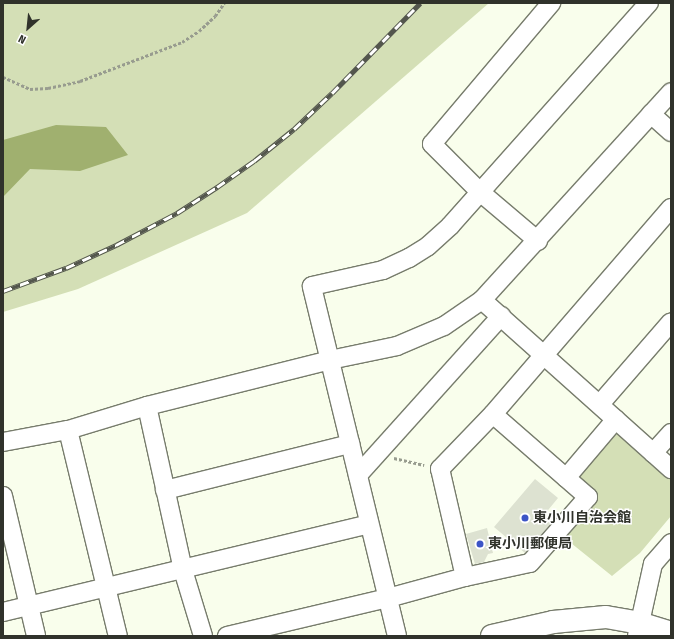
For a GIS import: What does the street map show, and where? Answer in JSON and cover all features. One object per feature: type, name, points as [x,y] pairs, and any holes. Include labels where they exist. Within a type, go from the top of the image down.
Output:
[{"type":"street","points":[[538,241],[480,192],[432,144],[551,3]]},
{"type":"street","points":[[397,636],[312,286],[383,270],[409,258],[428,246],[450,226],[649,3]]},
{"type":"street","points":[[3,442],[68,430],[146,406],[330,360],[397,346],[444,326],[482,300],[538,241],[671,92]]},
{"type":"street","points":[[651,114],[671,132]]},
{"type":"street","points":[[465,577],[440,469],[493,414],[671,208]]},
{"type":"street","points":[[482,300],[671,469]]},
{"type":"street","points":[[358,475],[501,316]]},
{"type":"street","points":[[600,404],[671,322]]},
{"type":"street","points":[[146,406],[182,570],[203,636]]},
{"type":"street","points":[[227,636],[388,598],[465,577],[530,563],[588,497],[493,414]]},
{"type":"street","points":[[566,478],[616,419]]},
{"type":"street","points":[[68,430],[118,636]]},
{"type":"street","points":[[653,453],[671,433]]},
{"type":"street","points":[[165,490],[350,444]]},
{"type":"street","points":[[3,496],[6,522],[36,636]]},
{"type":"street","points":[[3,612],[29,607],[369,524]]},
{"type":"street","points":[[638,629],[653,564],[671,543]]},
{"type":"street","points":[[492,636],[561,621],[606,617],[638,629],[671,633]]},
{"type":"path","points":[[3,77],[30,89],[48,88],[80,81],[182,42],[199,31],[215,16],[224,3]]},
{"type":"path","points":[[377,454],[440,469]]},
{"type":"shaded area","points":[[3,3],[489,3],[247,213],[78,289],[3,312]]},
{"type":"shaded area","points":[[56,125],[106,127],[128,155],[80,171],[30,169],[3,197],[3,140]]},
{"type":"shaded area","points":[[617,429],[671,479],[671,516],[640,553],[612,576],[561,535],[596,497],[574,477]]},
{"type":"building","name":"東小川自治会館","points":[[535,479],[558,498],[544,515],[552,522],[525,553],[494,527]]},
{"type":"building","name":"東小川郵便局","points":[[487,528],[493,553],[488,554],[484,562],[475,564],[466,534]]},
{"type":"railway","points":[[3,291],[66,268],[116,245],[177,213],[217,187],[254,161],[294,129],[332,93],[420,3]]},
{"type":"place","name":"東小川自治会館","points":[[525,518]]},
{"type":"place","name":"東小川郵便局","points":[[480,544]]}]
